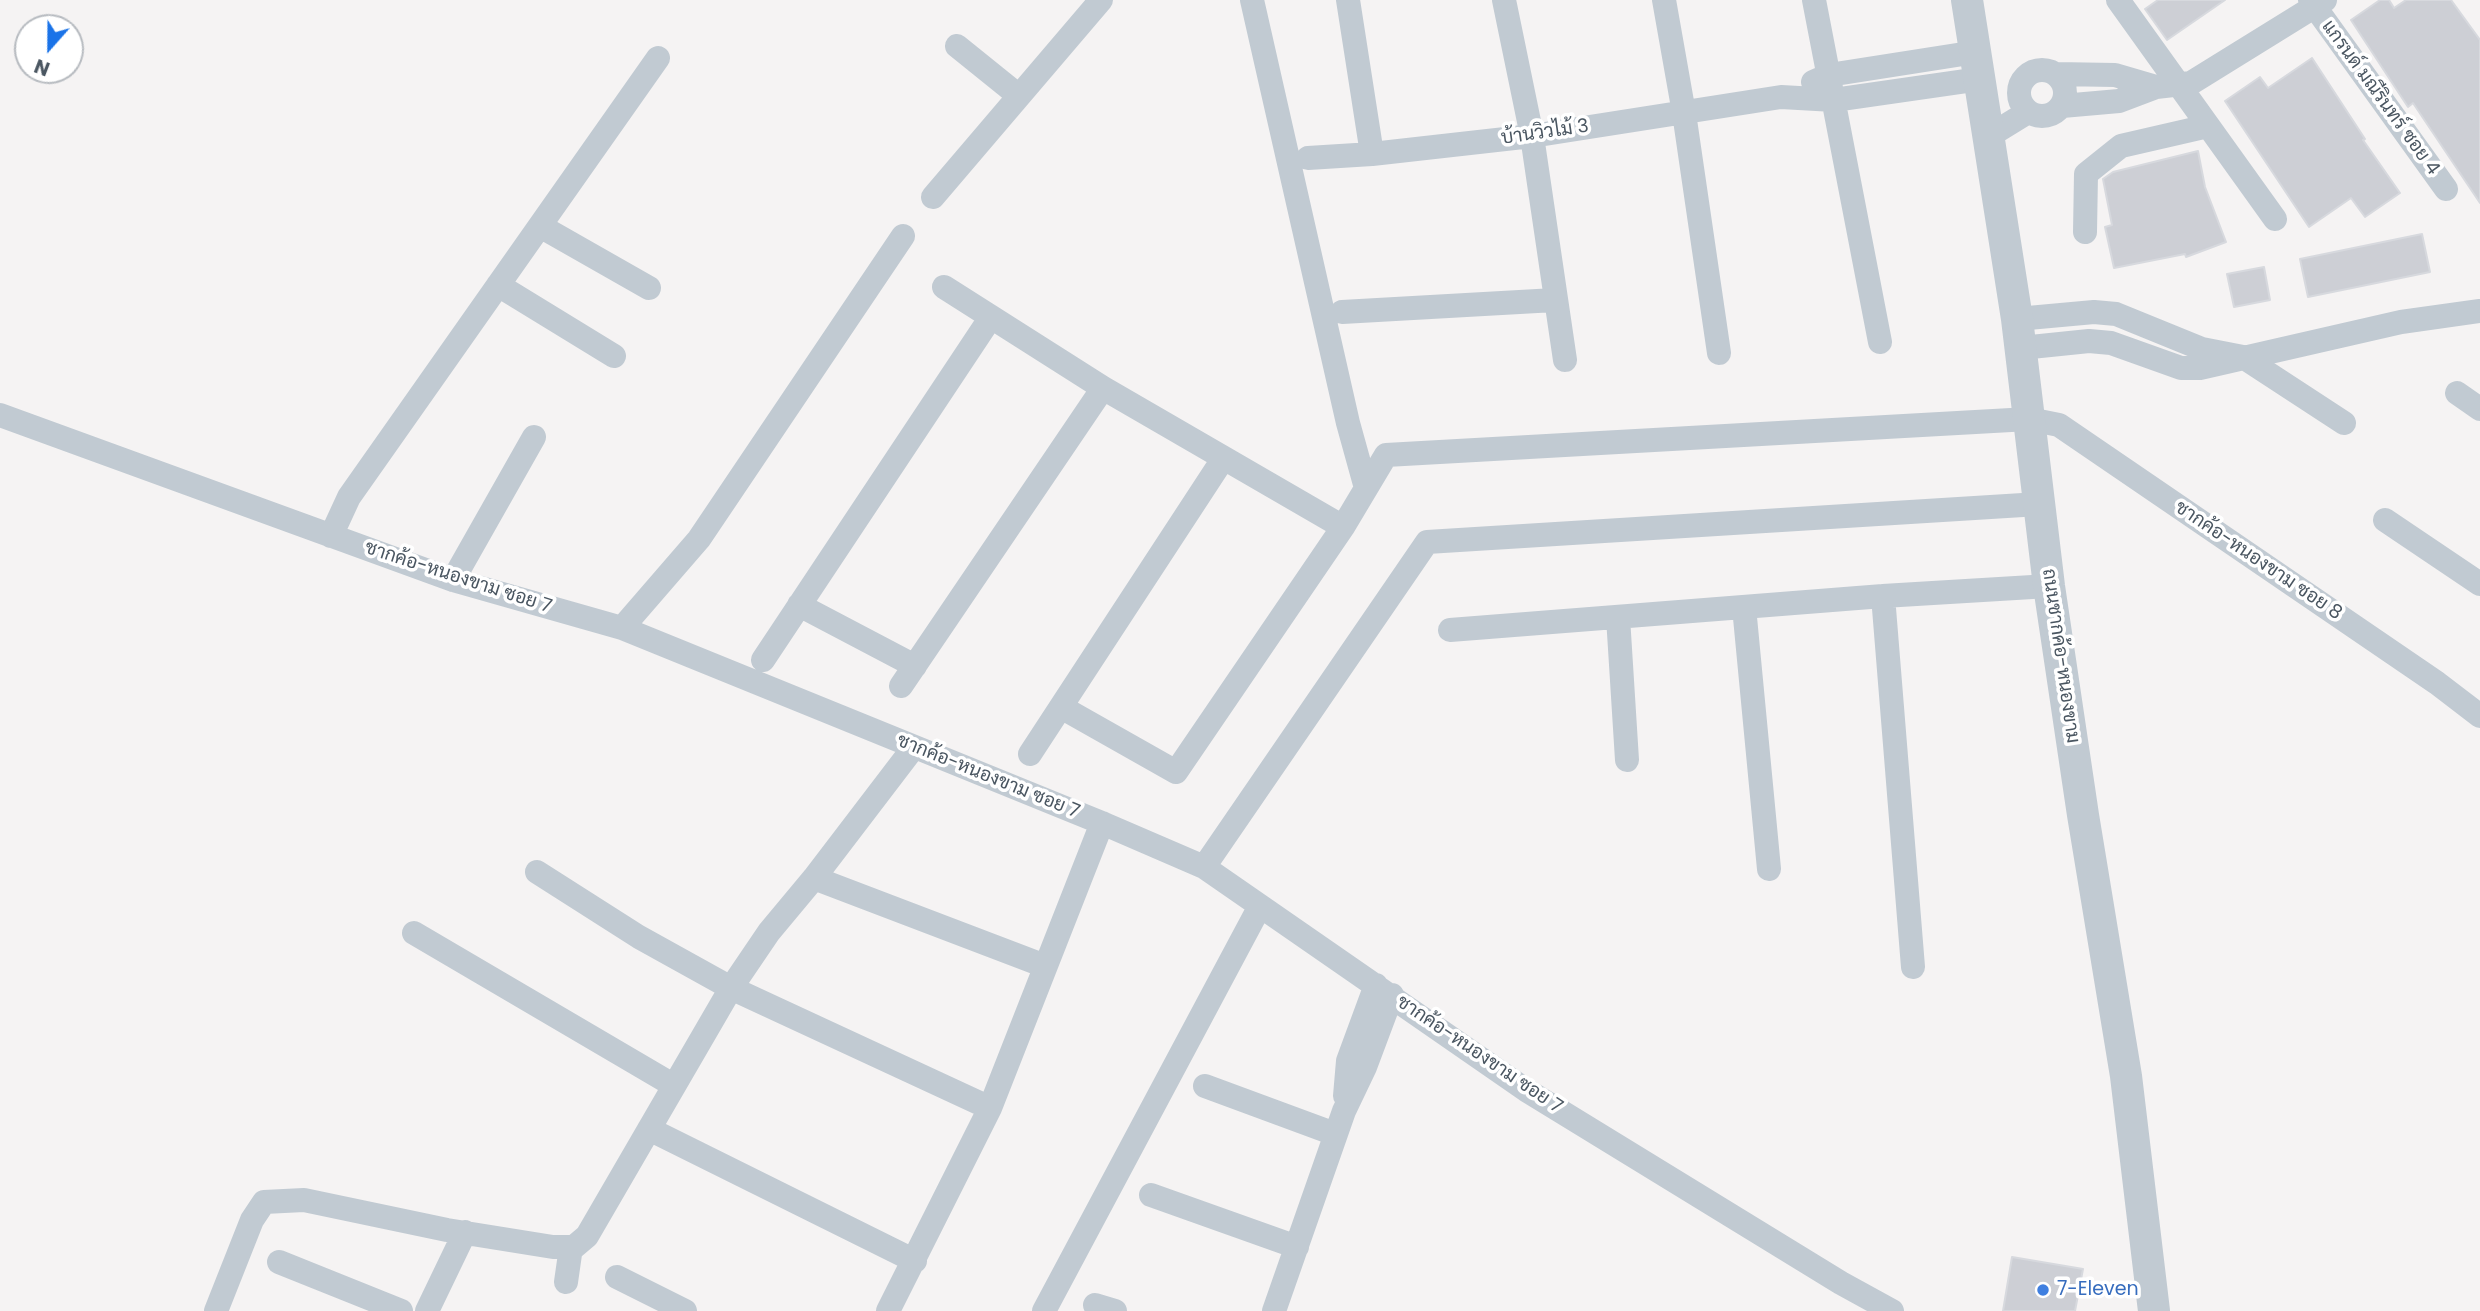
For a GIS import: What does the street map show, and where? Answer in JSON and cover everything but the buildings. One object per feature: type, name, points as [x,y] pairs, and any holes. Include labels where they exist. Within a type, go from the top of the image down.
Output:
[{"type":"street","points":[[933,197],[1101,0]]},
{"type":"street","points":[[1061,706],[1176,772],[1343,527],[1366,488],[1348,423],[1252,0]]},
{"type":"street","points":[[1348,0],[1372,154]]},
{"type":"street","points":[[1504,0],[1532,136],[1565,360]]},
{"type":"street","points":[[1664,0],[1684,114],[1719,353]]},
{"type":"street","points":[[1814,0],[1880,342]]},
{"type":"street","name":"ถนนชากค้อ-หนองขาม","points":[[1967,0],[2019,334],[2049,586],[2083,816],[2126,1076],[2154,1311]]},
{"type":"street","points":[[2118,0],[2167,86],[2208,126],[2275,219]]},
{"type":"street","points":[[2062,106],[2119,102],[2167,86],[2191,83],[2317,2]]},
{"type":"street","name":"แกรนด์ มณีรินทร์ ซอย 4","points":[[2317,2],[2446,190]]},
{"type":"street","points":[[957,46],[1019,96]]},
{"type":"street","points":[[331,536],[349,497],[658,58]]},
{"type":"street","points":[[1978,66],[2023,79]]},
{"type":"street","name":"บ้านวิวไม้ 3","points":[[1308,158],[1372,154],[1532,136],[1781,97],[1834,100],[1978,66]]},
{"type":"street","name":"บ้านวิวไม้ 3","points":[[1781,97],[1829,75],[1978,66]]},
{"type":"street","points":[[2056,74],[2064,84],[2066,96],[2062,106],[2052,116],[2039,117],[2028,112],[2020,103],[2018,90],[2023,79],[2032,71],[2115,75],[2167,86]]},
{"type":"street","points":[[1989,136],[2028,112]]},
{"type":"street","points":[[2085,232],[2086,174],[2121,146],[2208,126]]},
{"type":"street","points":[[540,226],[649,288]]},
{"type":"street","points":[[622,628],[699,539],[903,236]]},
{"type":"street","points":[[498,285],[614,356]]},
{"type":"street","points":[[944,287],[1103,388],[1343,527]]},
{"type":"street","points":[[1342,312],[1555,300]]},
{"type":"street","points":[[2243,357],[2401,322],[2480,311]]},
{"type":"street","points":[[2019,334],[2094,312],[2116,314],[2202,349],[2243,357],[2344,423]]},
{"type":"street","points":[[763,660],[991,317]]},
{"type":"street","points":[[799,605],[908,676],[1103,388]]},
{"type":"street","points":[[2456,393],[2480,409]]},
{"type":"street","name":"ชากค้อ-หนองขาม ซอย 7","points":[[0,415],[453,580],[622,628],[1102,823],[1203,867],[1526,1090],[1841,1283],[1892,1311]]},
{"type":"street","name":"ชากค้อ-หนองขาม ซอย 8","points":[[1366,488],[1386,455],[2029,419],[2059,425],[2437,683],[2480,716]]},
{"type":"street","points":[[453,580],[534,437]]},
{"type":"street","points":[[1030,754],[1223,459]]},
{"type":"street","points":[[1203,867],[1427,542],[2039,504]]},
{"type":"street","points":[[2385,520],[2480,584]]},
{"type":"street","points":[[1450,630],[1883,596],[2049,586]]},
{"type":"street","points":[[1883,596],[1913,967]]},
{"type":"street","points":[[1744,607],[1769,869]]},
{"type":"street","points":[[1618,617],[1627,760]]},
{"type":"street","points":[[216,1311],[251,1220],[264,1202],[304,1200],[456,1231],[553,1247],[571,1247],[587,1236],[731,988],[769,932],[814,878],[914,747]]},
{"type":"street","points":[[888,1311],[990,1108],[1102,823]]},
{"type":"street","points":[[537,872],[639,937],[731,988],[990,1108]]},
{"type":"street","points":[[814,878],[1045,967]]},
{"type":"street","points":[[1044,1311],[1260,906]]},
{"type":"street","points":[[414,933],[673,1085]]},
{"type":"street","points":[[1274,1311],[1335,1134],[1365,1067],[1384,990]]},
{"type":"street","points":[[1206,1086],[1335,1134]]},
{"type":"street","points":[[649,1129],[915,1261]]},
{"type":"street","points":[[1151,1195],[1297,1247]]},
{"type":"street","points":[[426,1311],[456,1231]]},
{"type":"street","points":[[566,1282],[571,1247]]},
{"type":"street","points":[[279,1262],[401,1311]]},
{"type":"street","points":[[617,1277],[685,1311]]},
{"type":"place","name":"7-Eleven","points":[[2043,1290]]}]
